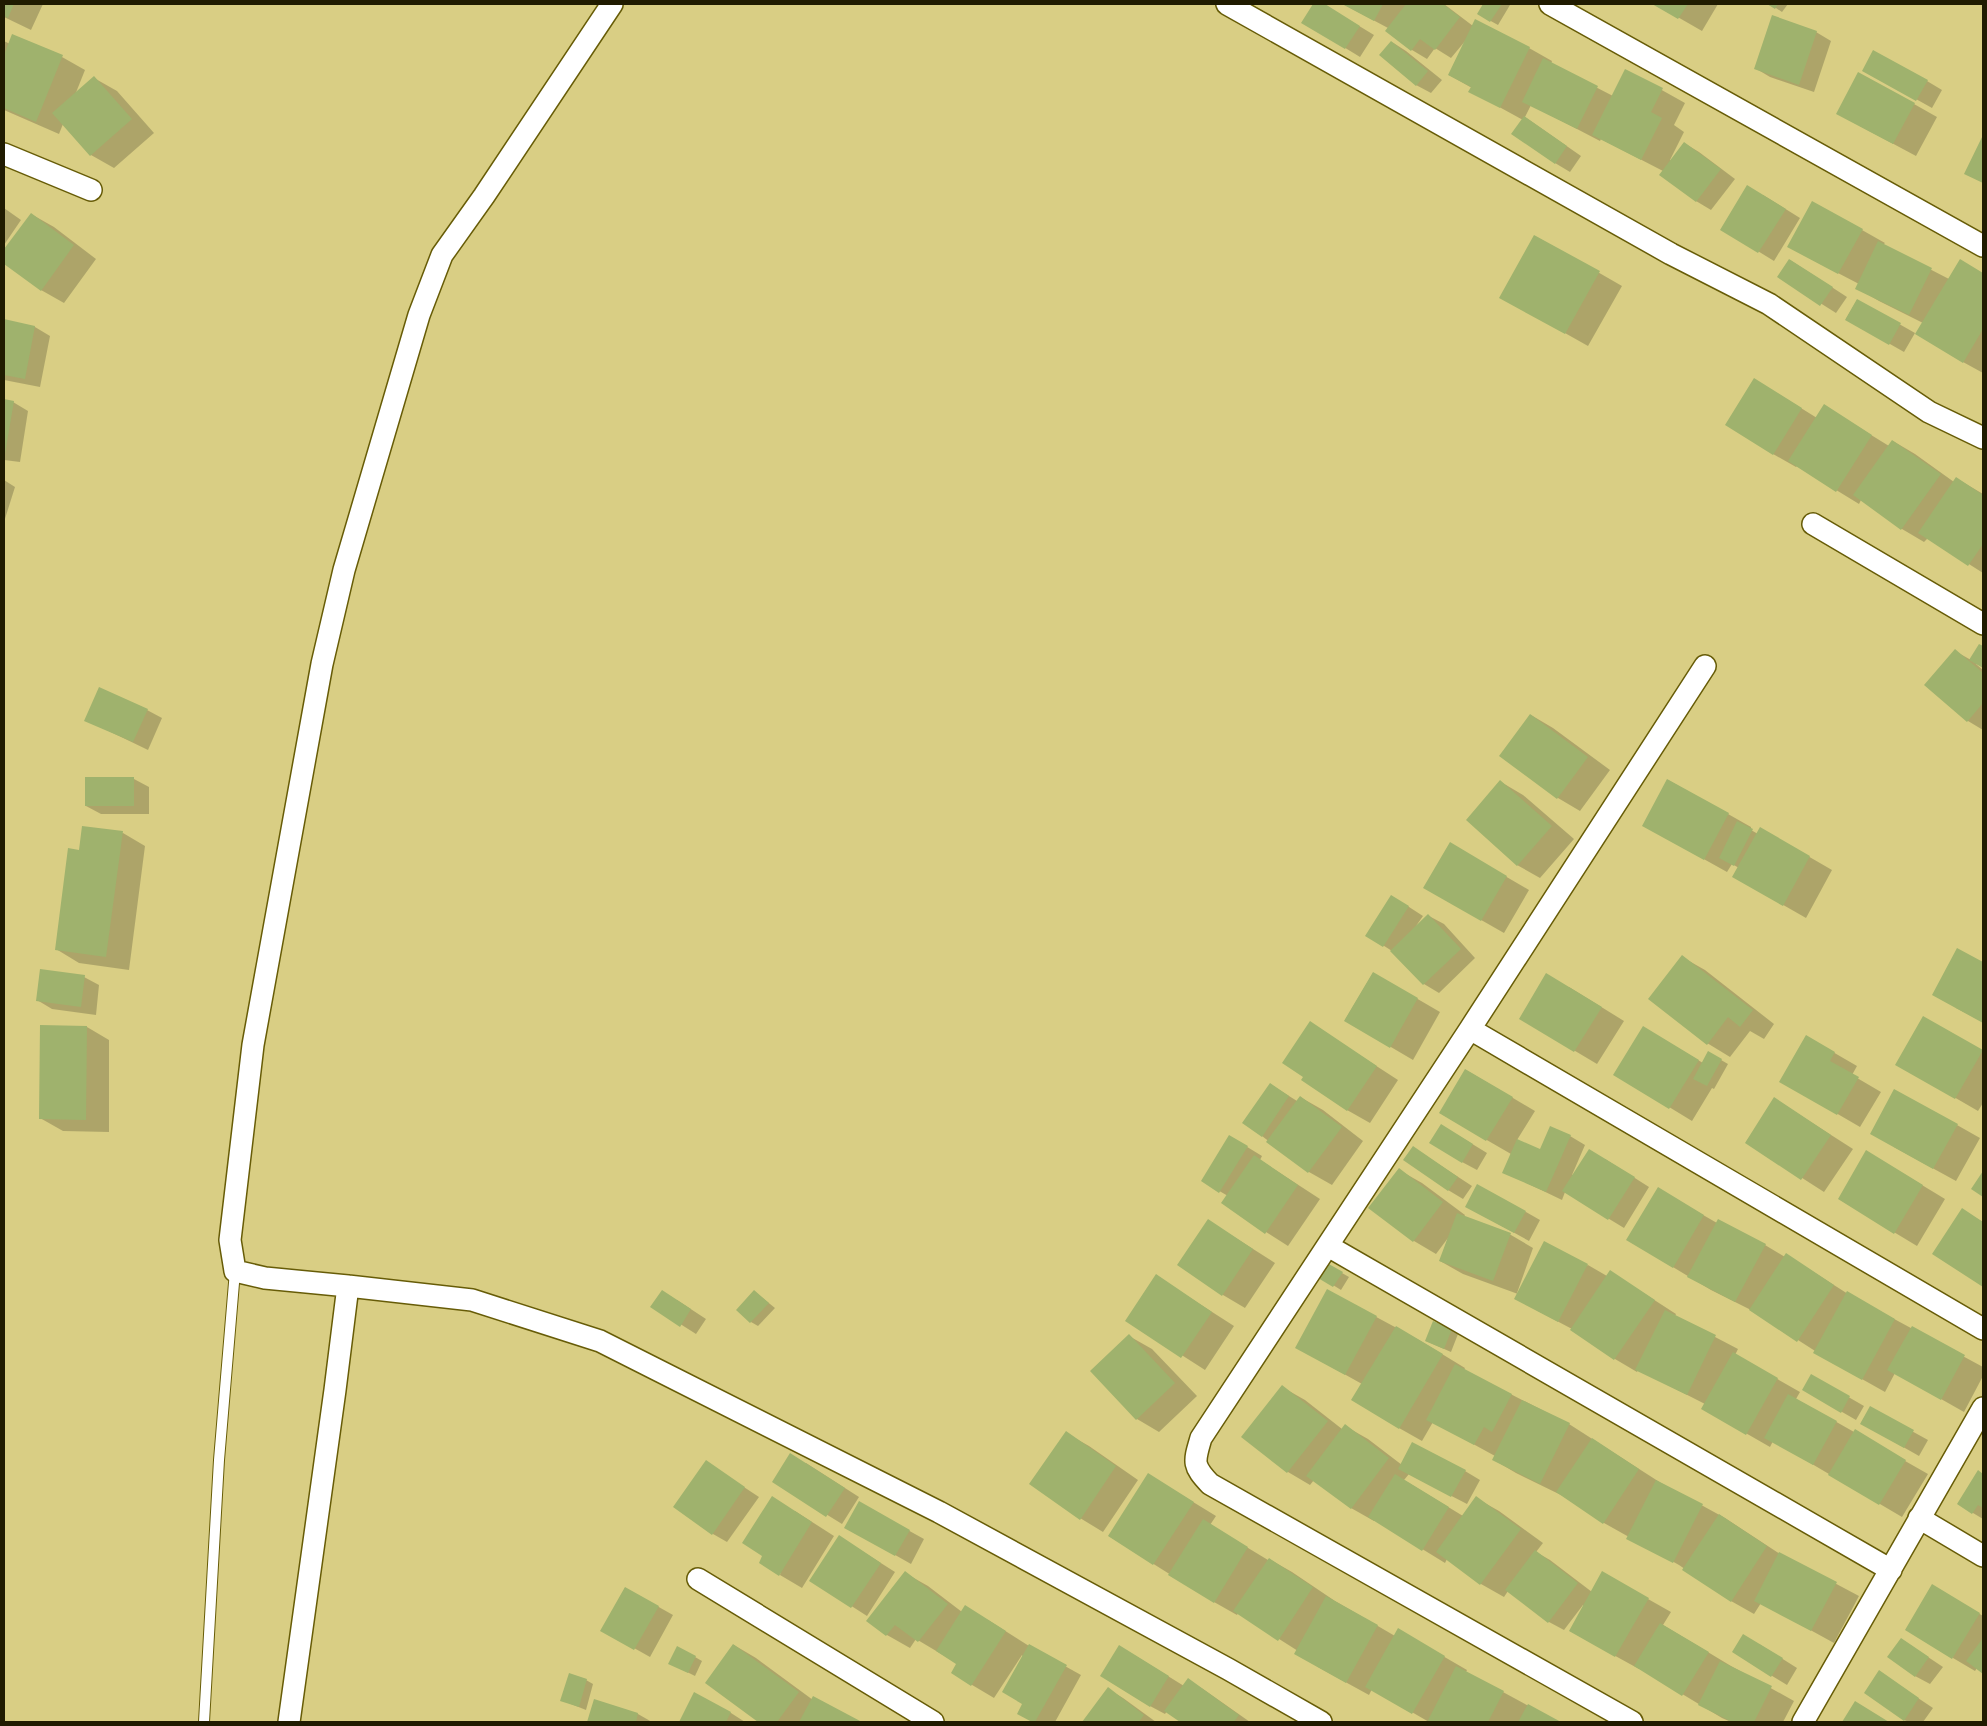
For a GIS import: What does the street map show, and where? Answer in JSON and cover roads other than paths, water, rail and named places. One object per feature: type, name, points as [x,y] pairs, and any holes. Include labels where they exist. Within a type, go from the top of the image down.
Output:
[{"type":"street","points":[[612,4],[484,196],[442,255],[419,315],[395,395],[344,570],[322,664],[252,1055],[230,1240],[235,1271],[265,1278],[472,1300],[600,1341],[939,1512],[1321,1722]]},
{"type":"street","points":[[1227,4],[1671,254],[1769,304],[1858,366],[1930,412],[1983,438]]},
{"type":"street","points":[[1550,4],[1983,246]]},
{"type":"street","points":[[4,154],[91,190]]},
{"type":"street","points":[[1813,524],[1983,624]]},
{"type":"street","points":[[1632,1722],[1210,1484],[1197,1471],[1195,1457],[1201,1438],[1470,1029],[1704,666]]},
{"type":"street","points":[[1470,1029],[1983,1329]]},
{"type":"street","points":[[1328,1246],[1891,1570]]},
{"type":"street","points":[[289,1722],[348,1286]]},
{"type":"street","points":[[1803,1722],[1983,1408]]},
{"type":"street","points":[[1919,1518],[1983,1556]]},
{"type":"street","points":[[698,1579],[929,1721]]},
{"type":"lane","points":[[204,1722],[219,1460],[235,1271]]}]
